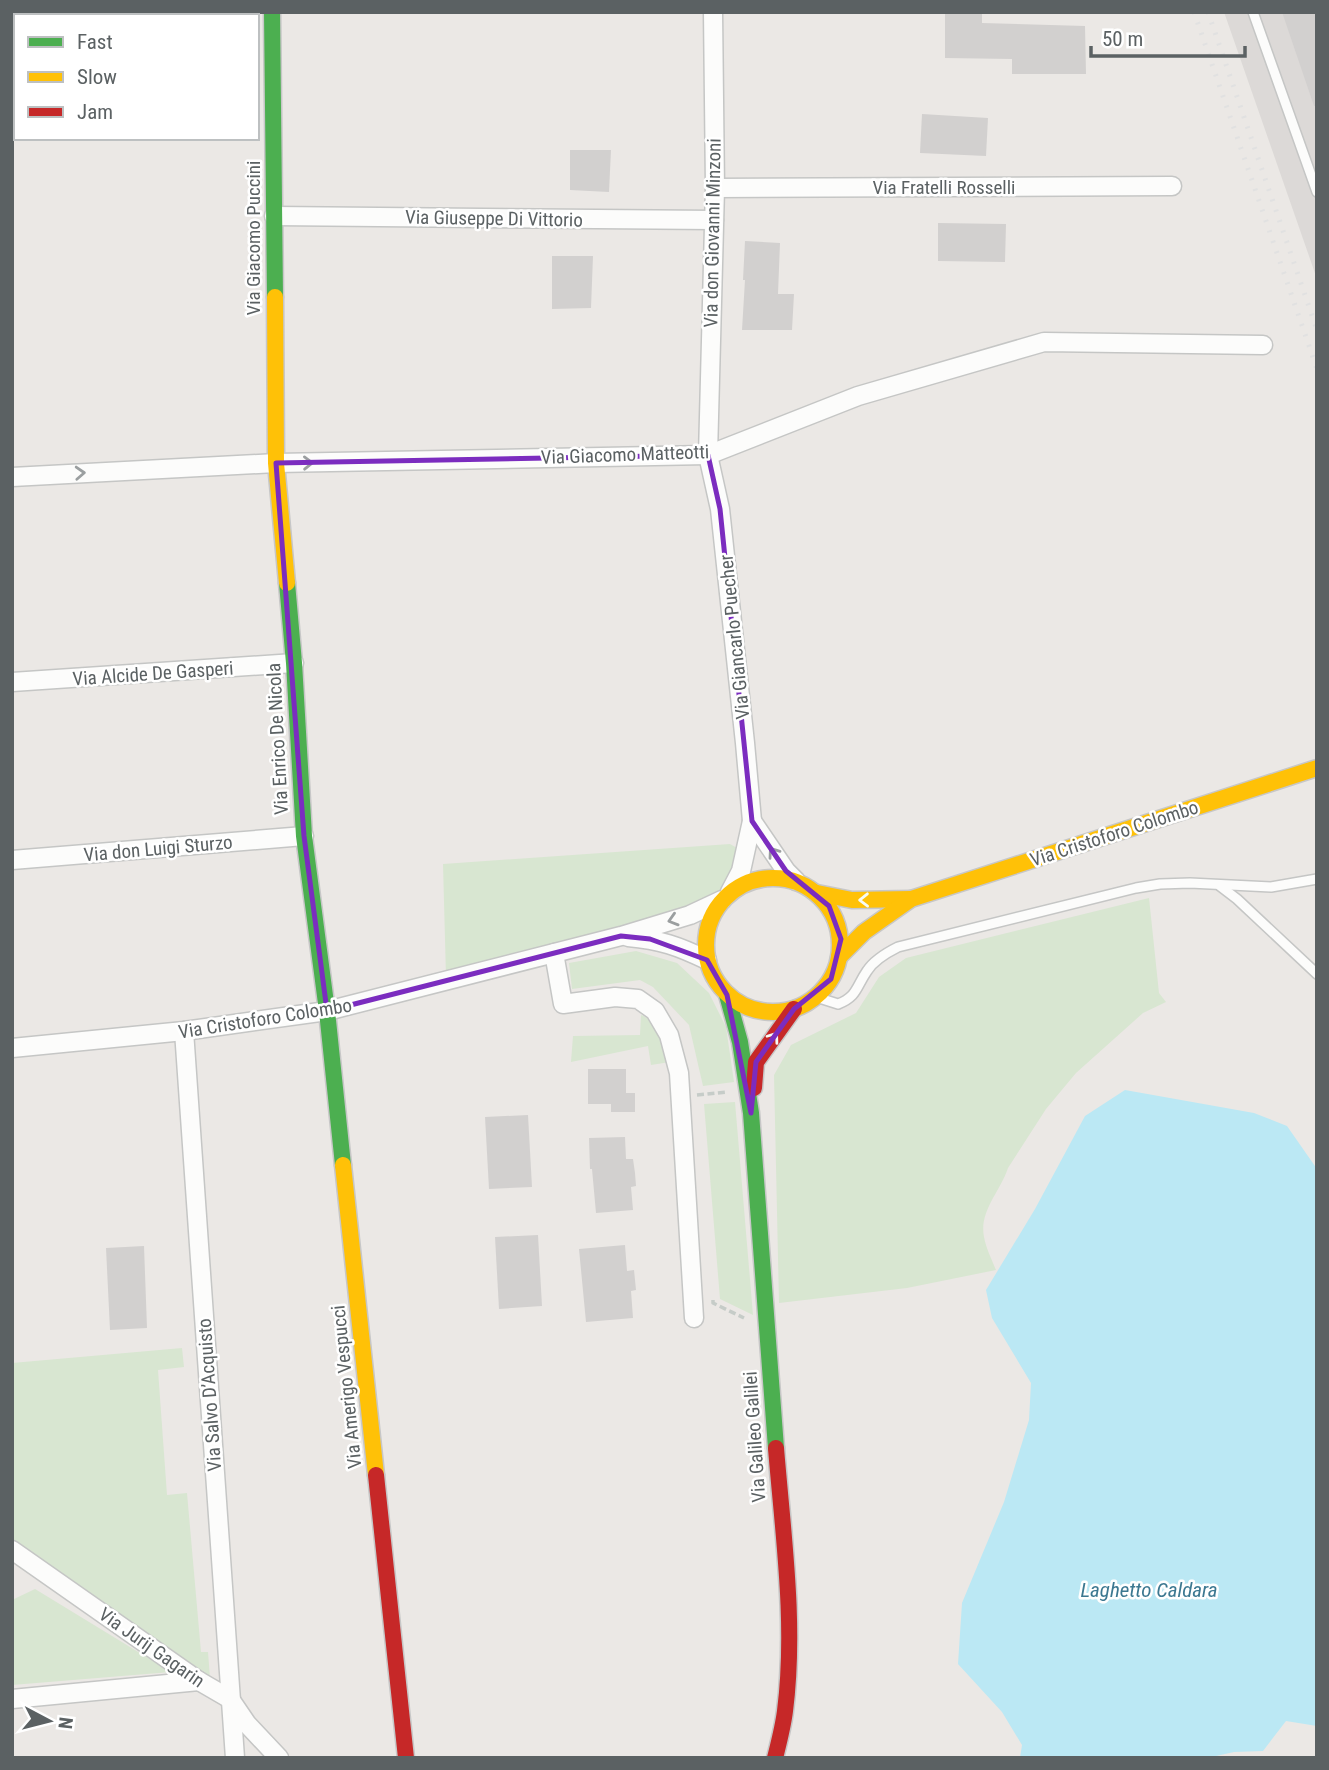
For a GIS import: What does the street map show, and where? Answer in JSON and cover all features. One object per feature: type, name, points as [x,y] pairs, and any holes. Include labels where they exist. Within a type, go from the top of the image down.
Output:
[{"type":"street","name":"Via Giacomo Puccini","points":[[272,12],[265,34],[274,216],[276,463]]},
{"type":"street","name":"Via don Giovanni Minzoni","points":[[708,455],[715,188],[713,12]]},
{"type":"street","name":"Via Fratelli Rosselli","points":[[715,188],[1172,186]]},
{"type":"street","name":"Via Giuseppe Di Vittorio","points":[[274,216],[714,220]]},
{"type":"street","name":"Via Giacomo Matteotti","points":[[12,477],[276,463],[708,455],[858,396],[1044,342],[1263,345]]},
{"type":"street","name":"Via Giancarlo Puecher","points":[[708,455],[720,509],[752,821],[741,871],[726,896]]},
{"type":"street","name":"Via Enrico De Nicola","points":[[276,463],[294,663],[304,836],[327,1012]]},
{"type":"street","name":"Via Alcide De Gasperi","points":[[12,682],[294,663]]},
{"type":"street","name":"Via Cristoforo Colombo","points":[[839,957],[864,932],[911,899],[1317,768]]},
{"type":"street","name":"Via Giancarlo Puecher","points":[[752,821],[786,871],[796,881]]},
{"type":"street","name":"Via don Luigi Sturzo","points":[[12,860],[304,836]]},
{"type":"street","points":[[773,877],[796,881],[817,893],[829,906],[841,939],[839,957],[831,979],[816,997],[794,1009],[776,1013],[742,1005],[727,995],[714,979],[707,960],[706,939],[711,918],[726,896],[751,881],[773,877]]},
{"type":"street","name":"Via Cristoforo Colombo","points":[[817,893],[852,900],[911,899]]},
{"type":"street","name":"Via Cristoforo Colombo","points":[[12,1048],[184,1031],[327,1012],[621,936],[690,915],[726,896]]},
{"type":"street","name":"Via Cristoforo Colombo","points":[[621,936],[650,939],[676,946],[707,960]]},
{"type":"street","points":[[555,953],[563,1004],[615,997],[638,999],[655,1011],[669,1035],[679,1073],[694,1318]]},
{"type":"street","name":"Via Galileo Galilei","points":[[727,995],[740,1042],[751,1113],[789,1621],[789,1671],[785,1714],[775,1758]]},
{"type":"street","name":"Via Galileo Galilei","points":[[751,1113],[756,1062],[794,1009]]},
{"type":"street","name":"Via Amerigo Vespucci","points":[[327,1012],[406,1758]]},
{"type":"street","name":"Via Salvo D’Acquisto","points":[[184,1031],[235,1758]]},
{"type":"street","name":"Via Jurij Gagarin","points":[[12,1550],[199,1681],[230,1699],[247,1724],[279,1758]]},
{"type":"street","points":[[12,1699],[199,1681]]},
{"type":"lane","points":[[1253,12],[1317,192]]},
{"type":"lane","points":[[816,997],[838,1004],[848,1000],[868,969],[887,952],[898,947],[1136,888],[1190,883],[1271,887],[1317,879]]},
{"type":"lane","points":[[1218,885],[1237,899],[1317,974]]},
{"type":"path","points":[[712,1294],[713,1303],[752,1321]]},
{"type":"highlighted area","points":[[708,455],[720,509],[752,821],[786,871],[829,906],[841,939],[831,979],[794,1009],[756,1062],[751,1113],[727,995],[707,960],[650,939],[621,936],[327,1011],[304,836],[276,463]]},
{"type":"shaded area","points":[[1224,12],[1317,12],[1317,279]]},
{"type":"green space","points":[[730,844],[737,848],[734,875],[720,892],[683,912],[446,977],[443,864]]},
{"type":"green space","points":[[1149,898],[1159,993],[1166,1002],[1143,1013],[1076,1073],[1046,1109],[1008,1168],[987,1210],[983,1228],[986,1245],[996,1270],[907,1288],[779,1303],[774,1075],[791,1045],[856,1013],[879,977],[906,958]]},
{"type":"green space","points":[[636,951],[677,963],[709,993],[726,1027],[734,1082],[703,1086],[689,1025],[653,987],[640,980],[572,989],[569,963]]},
{"type":"green space","points":[[641,1015],[657,1028],[670,1062],[651,1065],[648,1046],[571,1062],[573,1036],[640,1035]]},
{"type":"green space","points":[[735,1102],[753,1315],[720,1299],[704,1104]]},
{"type":"green space","points":[[182,1348],[184,1367],[158,1370],[167,1495],[187,1493],[201,1652],[208,1652],[210,1678],[12,1540],[12,1363]]},
{"type":"green space","points":[[35,1589],[171,1672],[12,1685],[12,1600]]},
{"type":"water","name":"Laghetto Caldara","points":[[1125,1090],[1254,1113],[1287,1126],[1317,1169],[1317,1726],[1286,1721],[1263,1751],[1234,1752],[1207,1758],[1020,1758],[1022,1745],[1002,1712],[958,1664],[962,1603],[1004,1502],[1029,1420],[1031,1383],[992,1318],[986,1290],[1035,1209],[1085,1116]]},
{"type":"building","points":[[1282,12],[1317,12],[1317,106],[1314,106]]},
{"type":"building","points":[[982,13],[982,23],[1085,26],[1086,74],[1012,74],[1012,59],[945,58],[945,14]]},
{"type":"building","points":[[922,114],[988,118],[986,156],[920,153]]},
{"type":"building","points":[[570,150],[611,150],[609,192],[570,190]]},
{"type":"building","points":[[938,223],[1006,224],[1005,262],[938,261]]},
{"type":"building","points":[[745,241],[780,243],[778,294],[794,294],[792,330],[742,330]]},
{"type":"building","points":[[552,256],[593,256],[591,308],[552,309]]},
{"type":"building","points":[[588,1069],[626,1069],[626,1093],[635,1093],[635,1112],[611,1112],[611,1104],[588,1104]]},
{"type":"building","points":[[528,1115],[532,1187],[489,1189],[485,1117]]},
{"type":"building","points":[[625,1137],[626,1159],[633,1159],[635,1173],[636,1186],[631,1187],[633,1210],[596,1213],[589,1138]]},
{"type":"building","points":[[538,1235],[542,1306],[499,1309],[495,1237]]},
{"type":"building","points":[[625,1245],[627,1271],[634,1270],[636,1290],[631,1291],[633,1318],[586,1322],[579,1249]]},
{"type":"building","points":[[144,1246],[147,1328],[110,1330],[106,1248]]},
{"type":"railway","points":[[1194,12],[1317,369]]},
{"type":"railway","points":[[1208,12],[1317,330]]},
{"type":"traffic: fast","points":[[272,12],[275,297]]},
{"type":"traffic: fast","points":[[287,583],[304,836],[327,1011],[343,1165]]},
{"type":"traffic: fast","points":[[727,995],[740,1042],[751,1113],[776,1448]]},
{"type":"traffic: slow","points":[[275,297],[276,463],[287,583]]},
{"type":"traffic: slow","points":[[839,957],[864,932],[911,899],[1317,768]]},
{"type":"traffic: slow","points":[[773,878],[799,883],[821,897],[835,919],[840,945],[835,971],[821,993],[799,1007],[773,1012],[747,1007],[725,993],[711,971],[706,945],[711,919],[725,897],[747,883],[773,878]]},
{"type":"traffic: slow","points":[[817,893],[852,900],[911,899]]},
{"type":"traffic: slow","points":[[343,1165],[376,1475]]},
{"type":"traffic: jam","points":[[754,1088],[756,1062],[794,1009]]},
{"type":"traffic: jam","points":[[775,1758],[785,1711],[789,1645],[787,1580],[776,1448]]},
{"type":"traffic: jam","points":[[376,1475],[406,1758]]}]
